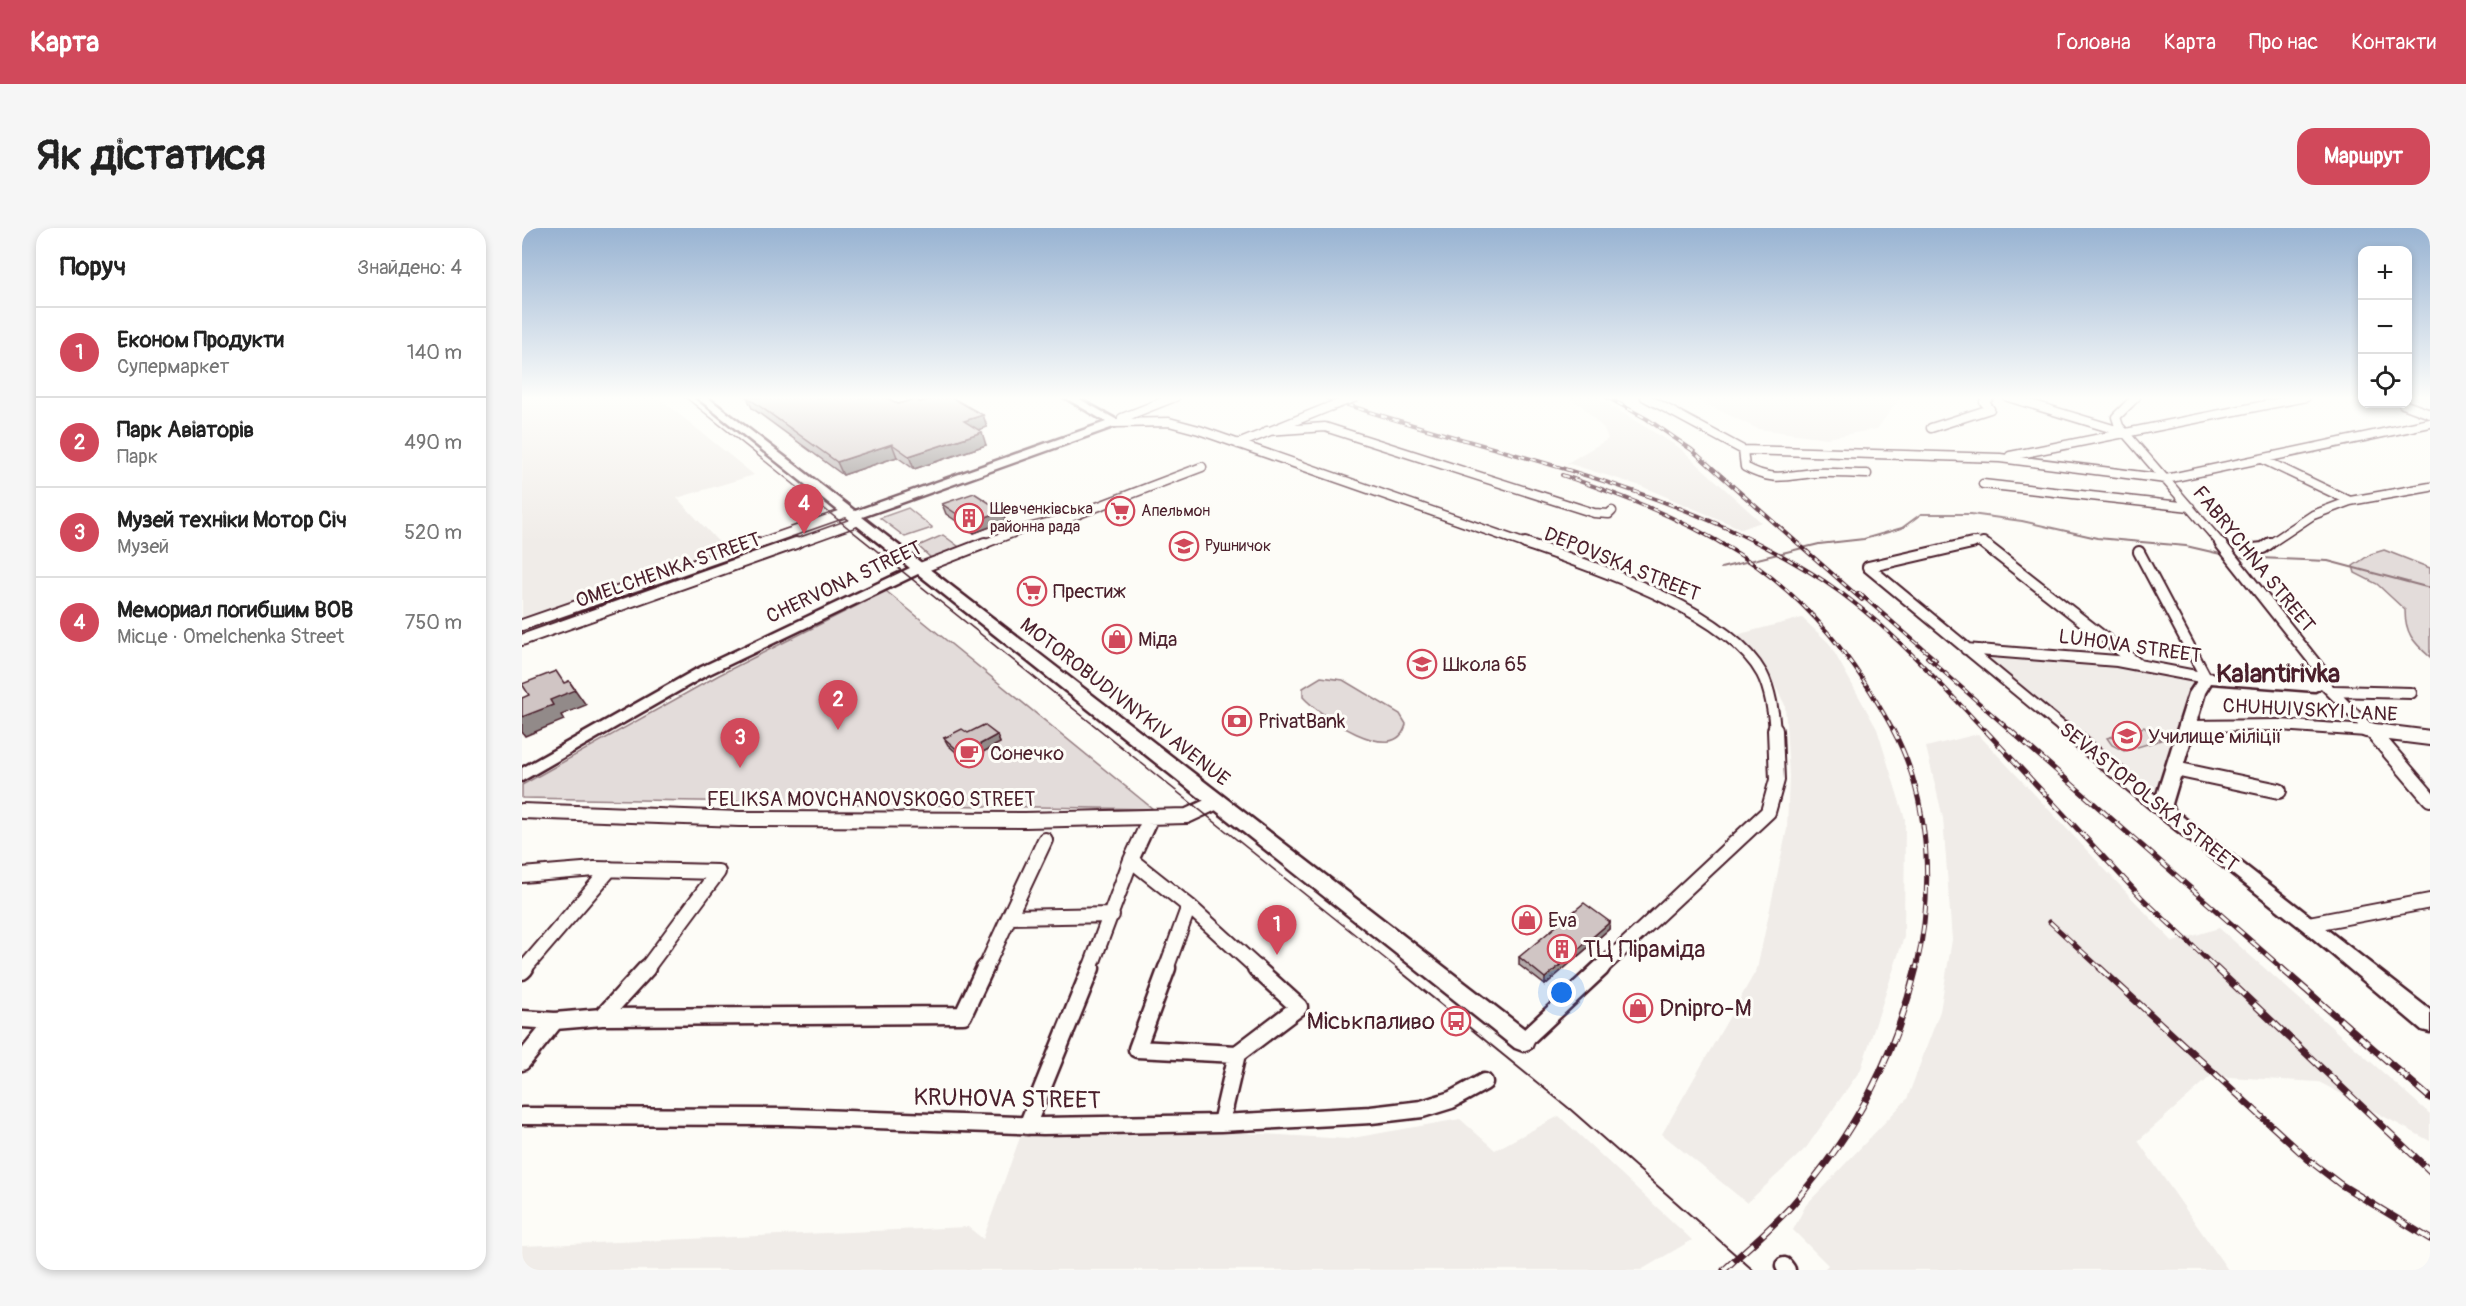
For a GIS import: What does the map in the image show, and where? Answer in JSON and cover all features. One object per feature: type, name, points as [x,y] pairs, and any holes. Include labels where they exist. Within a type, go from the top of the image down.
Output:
[{"type":"street","name":"MOTOROBUDIVNYKIV AVENUE","points":[[763,446],[1523,1041]]},
{"type":"street","name":"OMELCHENKA STREET","points":[[522,640],[853,516],[1049,446]]},
{"type":"street","name":"DEPOVSKA STREET","points":[[1243,446],[1590,566],[1659,595],[1697,614],[1730,636],[1762,674],[1774,717],[1777,780],[1768,812],[1523,1041]]},
{"type":"street","points":[[1383,446],[1594,513],[1609,514],[1612,511]]},
{"type":"street","points":[[1735,446],[1743,450],[2000,458],[2166,479],[2324,446]]},
{"type":"street","points":[[2000,458],[2059,446]]},
{"type":"street","name":"FABRYCHNA STREET","points":[[2136,446],[2190,507],[2319,668],[2328,687],[2424,787],[2430,799]]},
{"type":"street","points":[[1743,450],[1745,467],[1762,476],[1867,474]]},
{"type":"street","points":[[2262,459],[2350,501]]},
{"type":"street","name":"CHERVONA STREET","points":[[522,775],[700,673],[918,569],[1020,530],[1068,518],[1202,467]]},
{"type":"street","points":[[1983,484],[2190,507]]},
{"type":"street","points":[[2253,549],[2263,549],[2313,515],[2350,501],[2430,486]]},
{"type":"street","name":"OMELCHENKA STREET","points":[[522,625],[853,516]]},
{"type":"street","name":"SEVASTOPOLSKA STREET","points":[[2139,665],[1987,544],[1977,542],[1868,567],[2166,813],[2309,924],[2430,1023]]},
{"type":"street","points":[[2139,552],[2206,678],[2197,693],[2165,795],[2166,813]]},
{"type":"street","name":"LUHOVA STREET","points":[[1966,649],[2139,665],[2175,670],[2206,678],[2411,693]]},
{"type":"street","name":"CHUHUIVSKYI LANE","points":[[2188,726],[2247,723],[2370,729],[2430,738]]},
{"type":"street","points":[[2175,769],[2279,791]]},
{"type":"street","name":"FELIKSA MOVCHANOVSKOGO STREET","points":[[522,811],[739,819],[1150,819],[1187,816],[1217,802]]},
{"type":"street","points":[[1027,1126],[1112,915],[1131,860],[1150,819]]},
{"type":"street","points":[[522,1019],[555,1021],[602,1017],[963,1015],[1045,840]]},
{"type":"street","points":[[1131,860],[1189,906],[1299,1007],[1237,1053],[1137,1049],[1189,906]]},
{"type":"street","points":[[522,875],[557,870],[610,869],[718,872],[637,981],[602,1017]]},
{"type":"street","points":[[522,971],[610,869]]},
{"type":"street","points":[[2309,924],[2430,901]]},
{"type":"street","points":[[1009,916],[1112,915]]},
{"type":"street","points":[[522,1062],[555,1021]]},
{"type":"street","points":[[1221,1123],[1237,1053]]},
{"type":"street","name":"KRUHOVA STREET","points":[[522,1116],[790,1118],[1027,1126],[1221,1123],[1359,1116],[1422,1109],[1451,1100],[1484,1082]]},
{"type":"shaded area","points":[[522,446],[718,446],[754,475],[677,498],[729,553],[522,624]]},
{"type":"shaded area","points":[[1597,446],[1676,446],[1761,522],[1742,529],[1641,486],[1567,463]]},
{"type":"shaded area","points":[[908,508],[932,528],[905,537],[880,518]]},
{"type":"shaded area","points":[[791,533],[799,541],[522,638],[522,627]]},
{"type":"shaded area","points":[[943,535],[962,549],[933,560],[918,546]]},
{"type":"shaded area","points":[[2384,550],[2430,568],[2430,657],[2419,647],[2408,631],[2405,610],[2377,584],[2355,573],[2353,566],[2371,554]]},
{"type":"shaded area","points":[[886,591],[1153,809],[522,798],[522,785],[719,675]]},
{"type":"shaded area","points":[[1802,618],[1829,643],[1877,729],[1905,819],[1904,937],[1861,1069],[1806,1148],[1747,1203],[1662,1134],[1757,969],[1787,829],[1789,776],[1785,705],[1768,672],[1736,635]]},
{"type":"shaded area","name":"Училище міліції","points":[[1994,655],[2172,672],[2195,679],[2159,793],[2150,795],[1986,662],[1987,658]]},
{"type":"shaded area","points":[[1321,677],[1343,680],[1400,714],[1406,724],[1399,736],[1388,741],[1373,740],[1356,734],[1324,715],[1303,697],[1303,688]]},
{"type":"shaded area","points":[[2144,727],[2161,740],[2124,751],[2112,745],[2107,738]]},
{"type":"shaded area","points":[[1978,734],[2173,942],[2219,928],[2430,1114],[2430,1141],[2319,1082],[2211,1076],[2138,1141],[2228,1270],[1823,1270],[1828,1265],[1793,1230],[1806,1205],[1907,1099],[1940,1011],[1952,940],[1943,818],[1926,747]]},
{"type":"shaded area","points":[[1559,1116],[1692,1240],[1641,1270],[522,1270],[522,1246],[968,1227],[983,1239],[1022,1132],[1176,1129],[1347,1139],[1460,1119],[1495,1150]]},
{"type":"building","points":[[814,446],[887,446],[837,462]]},
{"type":"building","points":[[894,446],[941,446],[909,456]]},
{"type":"building","points":[[974,493],[1002,511],[970,523],[942,504]]},
{"type":"building","points":[[556,671],[564,683],[569,681],[575,690],[550,700],[553,705],[522,717],[522,698],[529,695],[522,684]]},
{"type":"building","points":[[984,725],[997,735],[962,754],[944,738],[962,729],[968,733]]},
{"type":"building","name":"ТЦ Піраміда","points":[[1584,903],[1610,922],[1545,978],[1519,957]]},
{"type":"waterway","points":[[1721,568],[1819,544],[1864,539],[1902,528],[1921,514],[1971,514],[2022,521],[2097,538],[2186,546],[2225,555]]},
{"type":"waterway","points":[[2235,557],[2328,561],[2430,588]]},
{"type":"tram line","points":[[746,446],[1398,969]]},
{"type":"tram line","points":[[1396,968],[1571,1110],[1753,1270]]},
{"type":"railway","points":[[1484,446],[1643,495],[1705,519],[1766,547],[1824,581],[1868,614],[1929,671],[1986,732]]},
{"type":"railway","points":[[1686,446],[1862,600]]},
{"type":"railway","points":[[1562,475],[1670,517],[1715,540],[1757,566],[1795,598],[1830,635],[1862,679],[1894,731]]},
{"type":"railway","points":[[1859,593],[1936,660]]},
{"type":"railway","points":[[1927,657],[2012,732]]},
{"type":"railway","points":[[1985,730],[2141,897],[2217,969]]},
{"type":"railway","points":[[2010,730],[2283,969]]},
{"type":"railway","points":[[1894,731],[1906,758],[1915,787],[1926,848],[1925,910],[1916,969]]},
{"type":"railway","points":[[2050,922],[2101,969]]},
{"type":"railway","points":[[1724,1270],[1793,1204],[1835,1150],[1853,1122],[1884,1064],[1907,1001],[1916,968]]},
{"type":"railway","points":[[2100,968],[2310,1161],[2340,1184],[2430,1239]]},
{"type":"railway","points":[[2216,968],[2430,1171]]},
{"type":"railway","points":[[2281,968],[2430,1098]]},
{"type":"place","name":"Апельмон","points":[[1120,511]]},
{"type":"place","name":"Шевченківська районна рада","points":[[969,518]]},
{"type":"place","name":"Мемориал погибшим ВОВ","points":[[804,534]]},
{"type":"place","name":"Рушничок","points":[[1184,546]]},
{"type":"place","name":"Престиж","points":[[1032,591]]},
{"type":"place","name":"Міда","points":[[1117,639]]},
{"type":"place","name":"Школа 65","points":[[1422,664]]},
{"type":"place","name":"PrivatBank","points":[[1237,721]]},
{"type":"place","name":"Парк Авіаторів","points":[[838,730]]},
{"type":"place","name":"Училище міліції","points":[[2127,736]]},
{"type":"place","name":"Сонечко","points":[[969,753]]},
{"type":"place","name":"Музей техніки Мотор Січ","points":[[740,768]]},
{"type":"place","name":"Eva","points":[[1527,920]]},
{"type":"place","name":"ТЦ Піраміда","points":[[1562,949]]},
{"type":"place","name":"Економ Продукти","points":[[1277,955]]},
{"type":"place","name":"Dnipro-M","points":[[1638,1008]]},
{"type":"place","name":"Міськпаливо","points":[[1456,1021]]},
{"type":"district","name":"Kalantirivka","points":[[2278,674]]}]
